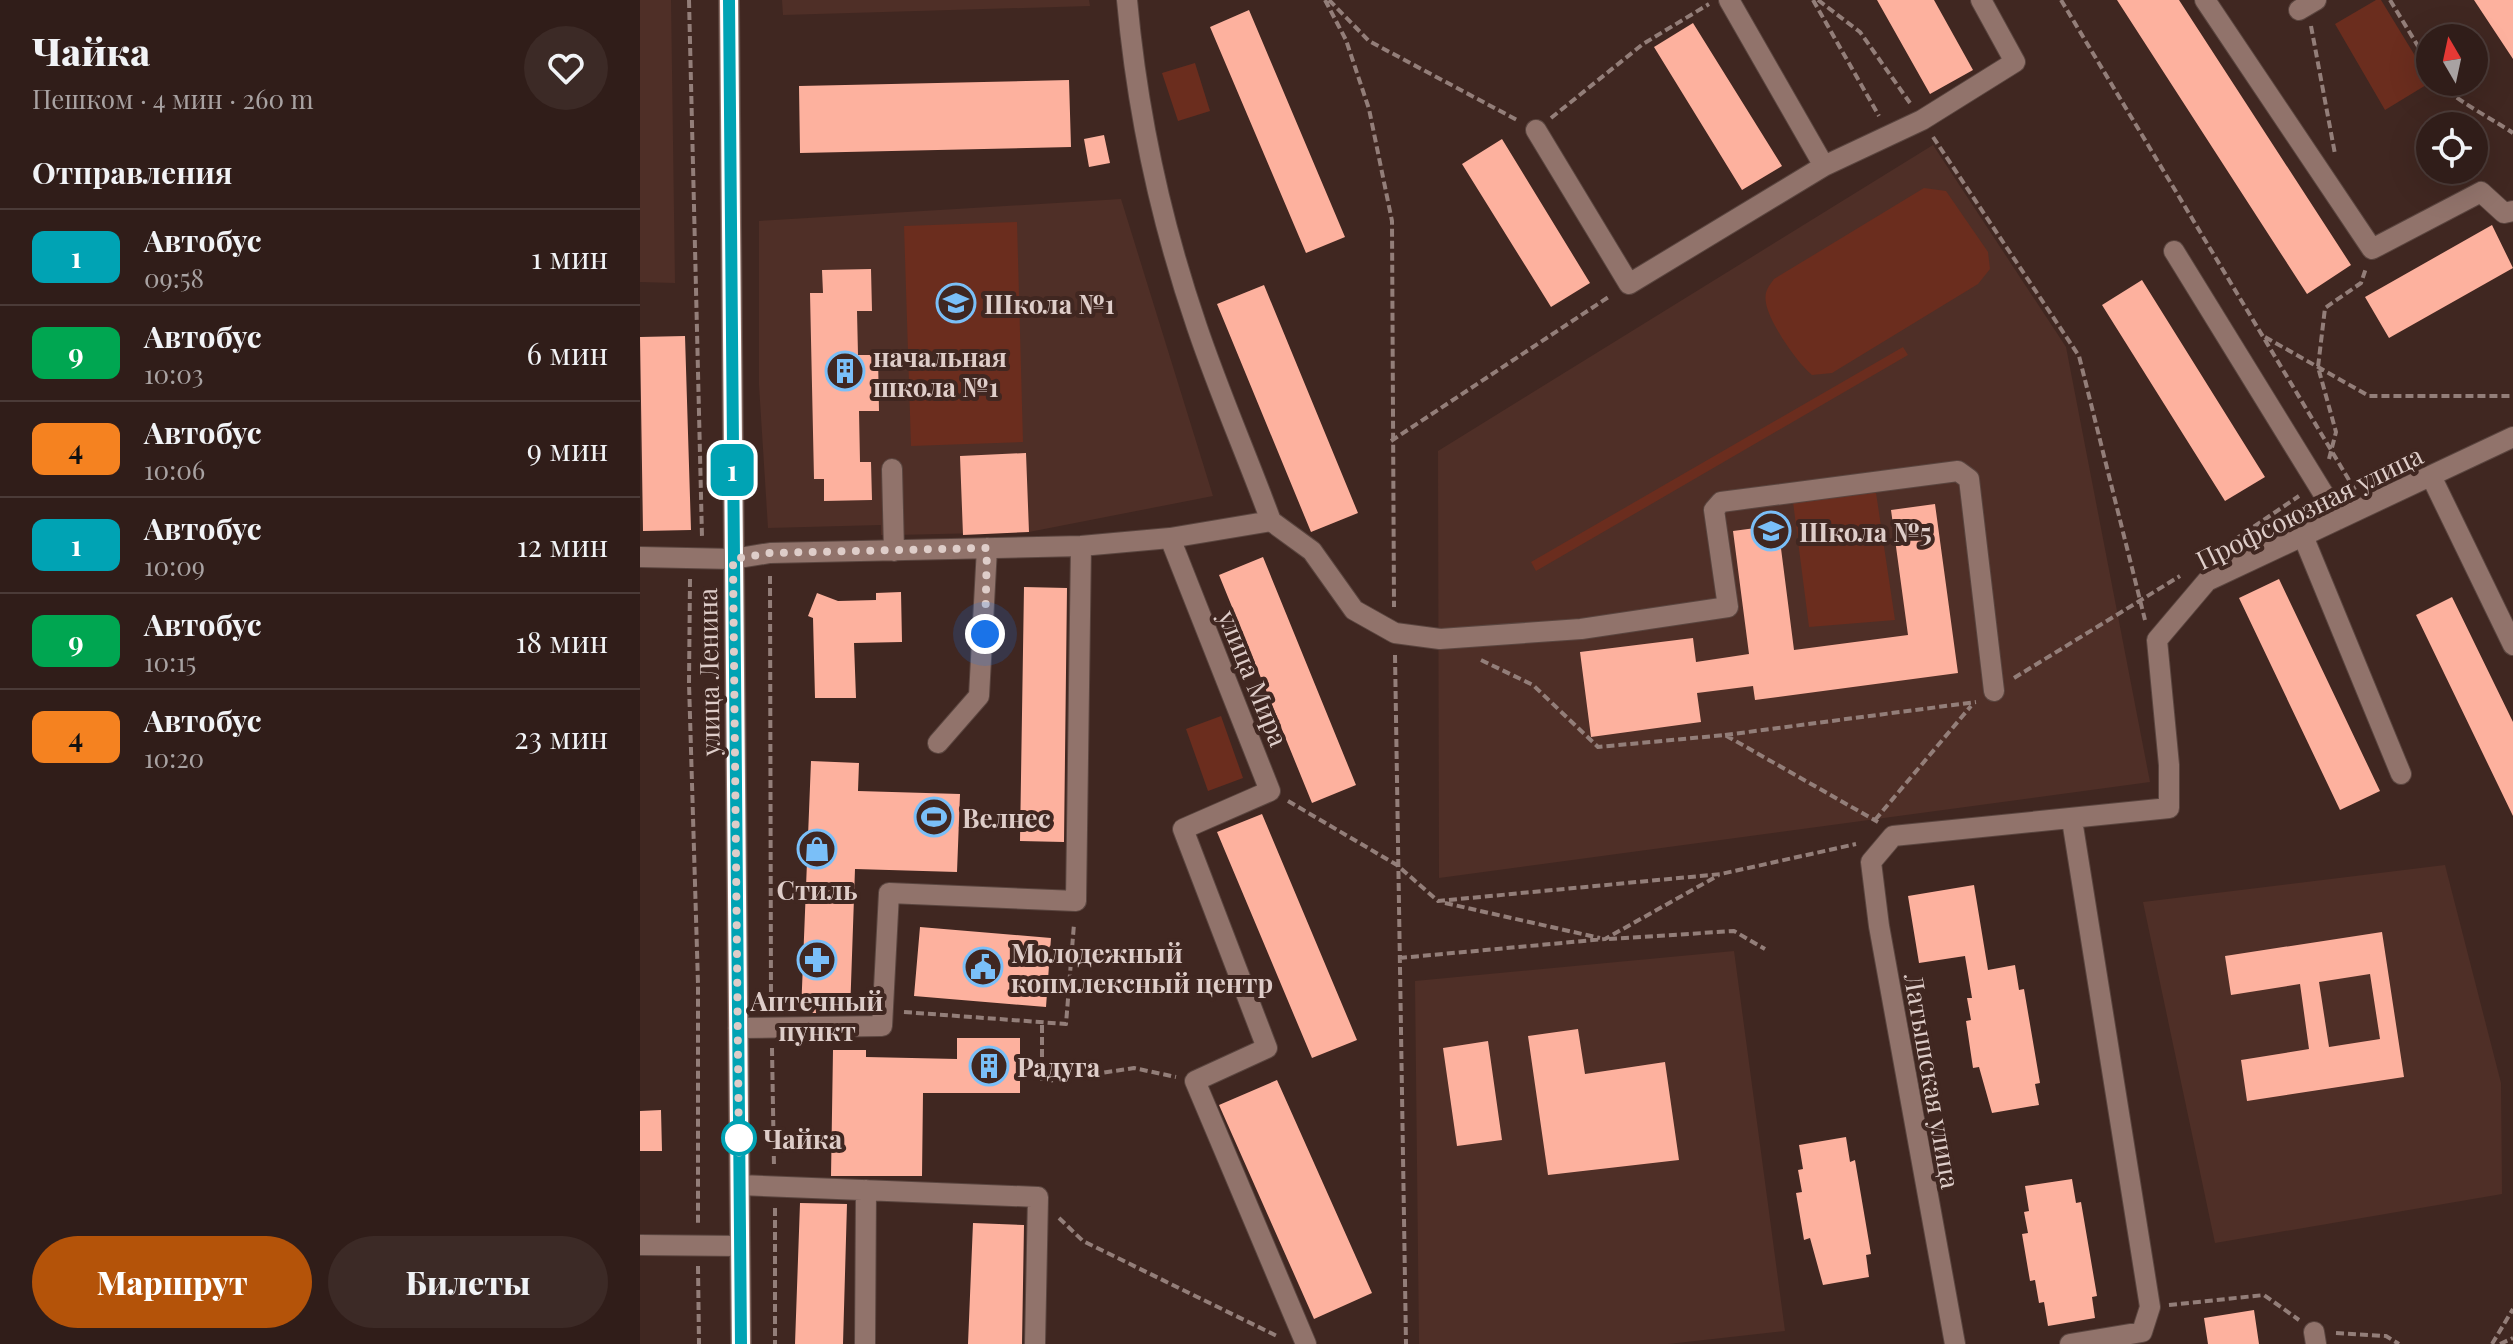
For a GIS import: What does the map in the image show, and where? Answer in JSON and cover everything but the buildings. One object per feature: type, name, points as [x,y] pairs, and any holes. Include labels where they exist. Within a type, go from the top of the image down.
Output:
[{"type":"street","name":"улица Ленина","points":[[729,0],[741,1344]]},
{"type":"street","points":[[1127,0],[1134,76],[1167,223],[1196,326],[1271,521],[1312,551],[1354,610],[1395,633],[1440,639],[1552,628],[1581,629],[1728,607],[1714,510],[1721,502],[1958,471],[1969,479],[1994,691]]},
{"type":"street","points":[[1729,0],[1824,166]]},
{"type":"street","points":[[1536,130],[1629,284],[1824,166],[1922,120],[2015,62],[1981,0]]},
{"type":"street","points":[[2205,0],[2372,249],[2481,192],[2504,213],[2513,211]]},
{"type":"street","points":[[2174,251],[2339,519]]},
{"type":"street","name":"Профсоюзная улица","points":[[1893,836],[2169,808],[2169,765],[2157,640],[2207,581],[2513,437]]},
{"type":"street","points":[[892,469],[894,551]]},
{"type":"street","points":[[2431,476],[2513,645]]},
{"type":"street","points":[[640,557],[733,559],[770,553],[1081,546],[1170,538],[1271,521]]},
{"type":"street","points":[[2303,536],[2401,774]]},
{"type":"street","name":"улица Мира","points":[[1170,538],[1270,791]]},
{"type":"street","points":[[738,1028],[882,1026],[889,893],[1076,901],[1081,546]]},
{"type":"street","points":[[938,743],[979,696],[987,548]]},
{"type":"street","points":[[1270,791],[1183,829],[1267,1048],[1195,1081],[1306,1344]]},
{"type":"street","points":[[2070,1344],[2142,1332],[2150,1307],[2072,820]]},
{"type":"street","name":"Латышская улица","points":[[1893,836],[1871,862],[1879,926],[1955,1344]]},
{"type":"street","points":[[740,1185],[1038,1197],[1035,1344]]},
{"type":"street","points":[[865,1344],[866,1190]]},
{"type":"street","points":[[640,1245],[740,1246]]},
{"type":"path","points":[[689,0],[703,535],[690,558],[689,683],[698,984],[699,1344]]},
{"type":"path","points":[[1327,0],[1369,41],[1536,130],[1643,44],[1715,0]]},
{"type":"path","points":[[1327,0],[1346,40],[1369,109],[1392,221],[1391,441],[1406,1344]]},
{"type":"path","points":[[1816,0],[1860,32],[2079,356],[2148,632]]},
{"type":"path","points":[[1816,0],[1890,135]]},
{"type":"path","points":[[2061,0],[2365,506]]},
{"type":"path","points":[[2390,0],[2416,43]]},
{"type":"path","points":[[2308,5],[2337,163]]},
{"type":"path","points":[[2455,96],[2513,133]]},
{"type":"path","points":[[2213,554],[2317,484],[2332,451],[2336,432],[2318,367],[2325,308],[2361,283],[2372,249]]},
{"type":"path","points":[[1391,441],[1629,284]]},
{"type":"path","points":[[2263,336],[2369,396],[2513,396]]},
{"type":"path","points":[[770,553],[775,1344]]},
{"type":"path","points":[[1875,820],[1973,704],[2119,612],[2141,603],[2188,571]]},
{"type":"path","points":[[1480,659],[1533,685],[1598,747],[1725,735],[1973,704]]},
{"type":"path","points":[[1725,735],[1875,820],[1893,836]]},
{"type":"path","points":[[1270,791],[1397,865],[1438,901],[1605,939],[1721,874]]},
{"type":"path","points":[[1438,901],[1721,874],[1893,836]]},
{"type":"path","points":[[882,1010],[1042,1025],[1066,1024],[1076,901]]},
{"type":"path","points":[[1399,958],[1734,931],[1765,949]]},
{"type":"path","points":[[1042,1025],[1042,1082],[1134,1068],[1195,1081]]},
{"type":"path","points":[[1038,1197],[1083,1241],[1280,1337]]},
{"type":"path","points":[[2150,1307],[2264,1295],[2315,1338],[2386,1336],[2399,1344]]},
{"type":"path","points":[[2492,1344],[2513,1309]]},
{"type":"path","points":[[2500,1344],[2513,1338]]},
{"type":"shaded area","points":[[640,0],[671,0],[675,283],[640,282]]},
{"type":"shaded area","points":[[782,0],[1089,0],[1090,6],[783,15]]},
{"type":"shaded area","points":[[2381,0],[2416,57],[2416,91],[2385,110],[2335,24]]},
{"type":"shaded area","points":[[1195,63],[1210,111],[1178,121],[1162,73]]},
{"type":"shaded area","name":"Школа №5","points":[[1933,145],[2066,347],[2150,782],[1439,878],[1438,451]]},
{"type":"shaded area","points":[[1924,188],[1946,191],[1988,252],[1990,269],[1978,284],[1832,373],[1812,375],[1772,321],[1766,299],[1768,287],[1774,279]]},
{"type":"shaded area","name":"Школа №1","points":[[1121,199],[1213,496],[1029,532],[881,535],[881,525],[768,528],[759,385],[759,221]]},
{"type":"shaded area","points":[[1017,222],[1023,442],[911,446],[904,226]]},
{"type":"shaded area","points":[[1903,347],[1908,355],[1536,571],[1531,562]]},
{"type":"shaded area","points":[[1875,486],[1895,620],[1809,627],[1792,494]]},
{"type":"shaded area","points":[[1221,716],[1243,778],[1208,791],[1186,729]]},
{"type":"shaded area","points":[[2445,865],[2501,1083],[2502,1194],[2215,1243],[2143,902]]},
{"type":"shaded area","points":[[1734,951],[1785,1331],[1668,1344],[1419,1344],[1415,981]]},
{"type":"bus line","name":"1","points":[[729,0],[741,1344]]},
{"type":"place","name":"Школа №1","points":[[956,303]]},
{"type":"place","name":"начальная школа №1","points":[[845,371]]},
{"type":"place","name":"Школа №5","points":[[1771,531]]},
{"type":"place","name":"Велнес","points":[[934,817]]},
{"type":"place","name":"Стиль","points":[[817,849]]},
{"type":"place","name":"Аптечный пункт","points":[[817,960]]},
{"type":"place","name":"Молодежный копмлексный центр","points":[[983,967]]},
{"type":"place","name":"Радуга","points":[[989,1066]]},
{"type":"place","name":"Чайка","points":[[739,1138]]},
{"type":"route","points":[[739,1138],[739,1154],[733,559],[770,553],[987,548],[985,634]]}]
